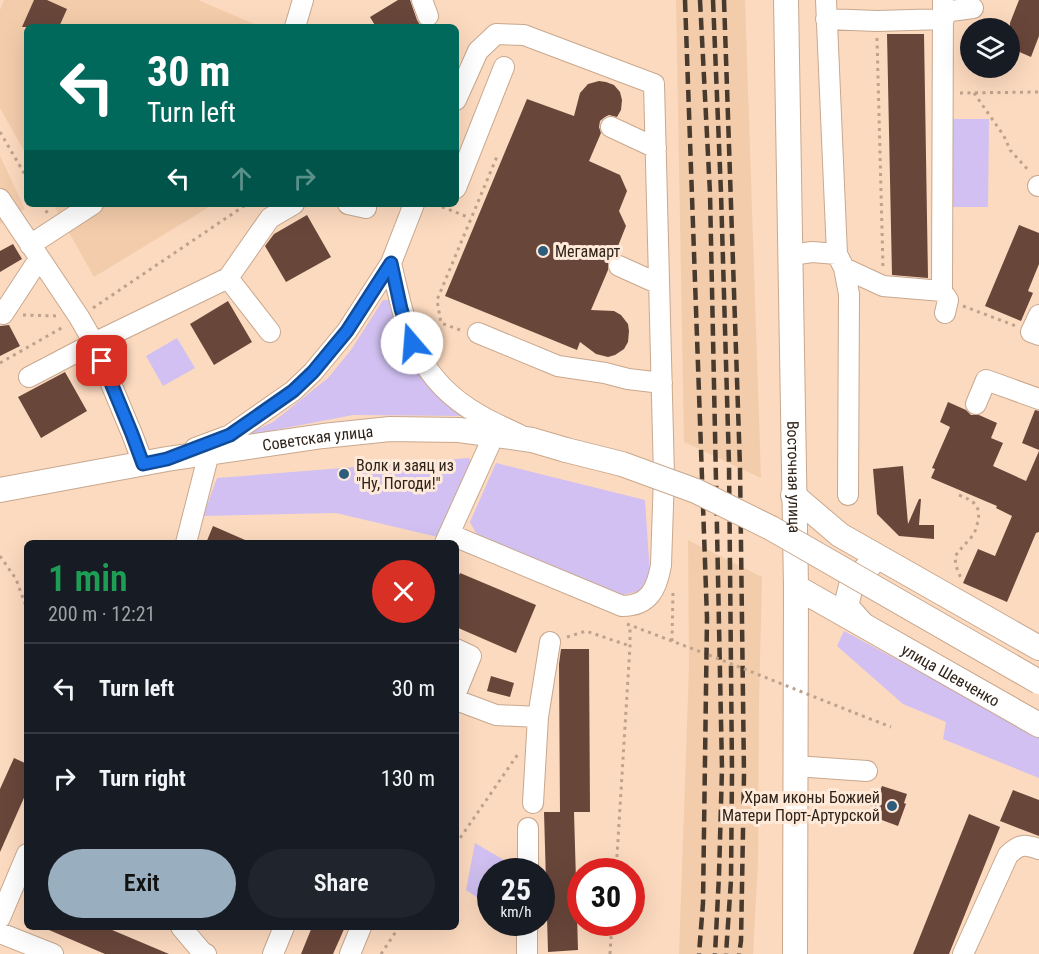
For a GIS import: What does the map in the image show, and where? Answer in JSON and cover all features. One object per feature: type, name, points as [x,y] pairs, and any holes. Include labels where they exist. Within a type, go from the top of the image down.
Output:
[{"type":"main road","name":"Восточная улица","points":[[786,0],[796,586],[795,954]]},
{"type":"main road","name":"Советская улица","points":[[0,490],[167,459],[323,436],[390,429],[459,430],[532,440],[622,464],[685,488],[750,518],[1039,681]]},
{"type":"main road","points":[[793,495],[840,535],[1039,648]]},
{"type":"main road","points":[[864,626],[846,606],[852,582],[869,565],[888,562]]},
{"type":"main road","name":"улица Шевченко","points":[[796,586],[1039,725]]},
{"type":"street","points":[[295,24],[297,2]]},
{"type":"street","points":[[848,495],[849,294],[841,261],[826,9],[877,21],[944,10],[974,8]]},
{"type":"street","points":[[791,255],[812,252],[841,261],[884,286],[945,301],[942,93],[944,10]]},
{"type":"street","points":[[459,93],[478,51],[496,34],[524,35],[654,84],[664,476],[661,565],[651,593],[639,604],[622,606],[459,544]]},
{"type":"street","points":[[459,170],[464,141],[504,68]]},
{"type":"street","points":[[611,127],[656,148]]},
{"type":"street","points":[[0,199],[94,343],[143,464]]},
{"type":"street","points":[[2,313],[35,252],[89,207]]},
{"type":"street","points":[[29,377],[228,278],[270,218],[289,207]]},
{"type":"street","points":[[167,459],[230,435],[293,391],[313,372],[347,331],[391,263],[413,207]]},
{"type":"street","points":[[391,263],[401,309],[412,343],[428,372],[450,395],[478,414],[532,440]]},
{"type":"street","points":[[619,266],[659,284]]},
{"type":"street","points":[[228,278],[270,332]]},
{"type":"street","points":[[469,331],[558,366],[609,364],[627,379],[662,383]]},
{"type":"street","points":[[976,404],[986,380],[1039,399]]},
{"type":"street","points":[[447,539],[494,435]]},
{"type":"street","points":[[187,540],[209,453]]},
{"type":"street","points":[[533,803],[538,717],[550,642]]},
{"type":"street","points":[[459,650],[471,656],[459,686]]},
{"type":"street","points":[[459,701],[496,715],[538,717]]},
{"type":"street","points":[[795,766],[867,771]]},
{"type":"street","points":[[528,828],[528,858]]},
{"type":"street","points":[[963,954],[1008,855],[1017,847],[1028,845],[1039,849]]},
{"type":"street","points":[[0,918],[24,861]]},
{"type":"street","points":[[184,930],[206,954]]},
{"type":"street","points":[[273,954],[283,930]]},
{"type":"street","points":[[350,954],[360,930]]},
{"type":"street","points":[[0,933],[53,954]]},
{"type":"street","points":[[527,936],[527,954]]},
{"type":"path","points":[[877,21],[884,286]]},
{"type":"path","points":[[942,93],[1039,92]]},
{"type":"path","points":[[974,93],[1004,136],[1010,150],[1037,183]]},
{"type":"path","points":[[0,132],[24,173]]},
{"type":"path","points":[[469,331],[441,323],[437,300],[498,154]]},
{"type":"path","points":[[0,363],[79,318],[243,207]]},
{"type":"path","points":[[442,207],[470,218]]},
{"type":"path","points":[[945,301],[1037,327]]},
{"type":"path","points":[[2,313],[79,318]]},
{"type":"path","points":[[959,495],[977,506],[979,514],[975,533],[955,557],[959,577]]},
{"type":"path","points":[[0,556],[16,579],[24,601]]},
{"type":"path","points":[[617,858],[630,625]]},
{"type":"path","points":[[550,642],[586,631],[630,646]]},
{"type":"path","points":[[675,642],[891,727]]},
{"type":"path","points":[[459,840],[519,753]]},
{"type":"path","points":[[381,954],[397,930]]},
{"type":"path","points":[[610,954],[611,936]]},
{"type":"shaded area","points":[[4,0],[198,0],[254,24],[24,24],[24,151],[0,108],[0,10]]},
{"type":"shaded area","points":[[676,0],[745,0],[761,478],[684,442]]},
{"type":"shaded area","points":[[953,119],[989,119],[988,207],[952,207]]},
{"type":"shaded area","points":[[0,156],[25,209],[0,224]]},
{"type":"shaded area","points":[[55,207],[209,207],[94,277]]},
{"type":"shaded area","points":[[383,300],[392,300],[398,335],[416,369],[465,416],[353,415],[243,436],[273,422],[328,378],[351,350]]},
{"type":"shaded area","points":[[177,338],[195,368],[163,386],[146,356]]},
{"type":"shaded area","points":[[469,458],[473,470],[442,538],[336,513],[203,516],[217,478]]},
{"type":"shaded area","points":[[496,463],[645,500],[650,575],[639,591],[623,595],[478,537],[470,522]]},
{"type":"shaded area","points":[[688,540],[762,577],[758,861],[753,954],[679,954],[689,667]]},
{"type":"shaded area","points":[[844,631],[1039,736],[1039,778],[943,739],[946,722],[903,704],[837,646]]},
{"type":"shaded area","points":[[475,843],[500,858],[477,858],[477,897],[466,890]]},
{"type":"building","points":[[34,0],[47,0],[67,9],[60,24],[24,24],[22,27]]},
{"type":"building","points":[[398,0],[410,0],[419,24],[374,24],[370,17]]},
{"type":"building","points":[[1019,0],[1039,0],[1039,36],[1031,57],[1020,52],[1020,18],[1012,18]]},
{"type":"building","points":[[887,34],[924,34],[928,278],[892,275]]},
{"type":"building","points":[[599,81],[614,85],[620,92],[621,110],[617,117],[609,115],[600,121],[601,133],[589,161],[620,175],[627,191],[619,211],[626,226],[614,256],[608,262],[608,270],[591,310],[614,311],[621,315],[628,324],[628,342],[624,349],[608,357],[596,354],[580,342],[577,350],[445,296],[527,99],[574,116],[580,93],[588,84]]},
{"type":"building","points":[[307,215],[331,257],[286,282],[265,246],[274,234]]},
{"type":"building","points":[[1019,225],[1039,233],[1039,264],[1028,291],[1033,293],[1021,321],[985,306]]},
{"type":"building","points":[[13,244],[22,259],[0,272],[0,251]]},
{"type":"building","points":[[228,301],[252,342],[214,365],[190,324]]},
{"type":"building","points":[[9,325],[20,346],[0,356],[0,326]]},
{"type":"building","points":[[65,372],[87,411],[41,438],[18,397]]},
{"type":"building","points":[[948,402],[966,410],[971,415],[979,415],[997,423],[991,438],[1003,443],[993,466],[1026,481],[1039,451],[1039,532],[1036,533],[1007,602],[963,583],[978,549],[995,556],[1012,516],[996,508],[997,506],[931,478],[935,469],[932,468],[950,427],[940,422]]},
{"type":"building","points":[[1035,410],[1039,411],[1039,450],[1022,443]]},
{"type":"building","points":[[903,466],[908,524],[921,499],[919,525],[934,525],[934,539],[899,536],[877,514],[873,469]]},
{"type":"building","points":[[213,526],[245,540],[207,540]]},
{"type":"building","points":[[460,573],[536,605],[516,653],[459,628]]},
{"type":"building","points":[[561,649],[589,649],[590,812],[574,812],[575,858],[567,858],[567,936],[578,936],[578,950],[548,952],[548,936],[555,936],[555,858],[545,858],[544,812],[560,812],[559,664]]},
{"type":"building","points":[[491,676],[514,683],[510,697],[487,691]]},
{"type":"building","points":[[14,758],[24,763],[24,798],[0,852],[0,789]]},
{"type":"building","name":"Храм иконы Божией Матери Порт-Артурской","points":[[882,786],[907,794],[898,826],[871,816],[874,807],[868,805],[873,793],[879,793]]},
{"type":"building","points":[[1013,790],[1039,800],[1039,836],[1000,821]]},
{"type":"building","points":[[969,814],[1000,827],[949,954],[913,954]]},
{"type":"building","points":[[49,930],[112,930],[169,954],[105,954]]},
{"type":"building","points":[[311,930],[344,930],[333,954],[301,954]]},
{"type":"railway","points":[[685,0],[707,618],[703,903],[699,954]]},
{"type":"railway","points":[[700,0],[710,193],[722,769],[715,954]]},
{"type":"railway","points":[[713,0],[729,464],[732,771],[731,880],[726,954]]},
{"type":"railway","points":[[724,0],[740,467],[744,775],[739,954]]},
{"type":"place","name":"Мегамарт","points":[[543,251]]},
{"type":"place","name":"Волк и заяц из \"Ну, Погоди!\"","points":[[344,474]]},
{"type":"place","name":"Храм иконы Божией Матери Порт-Артурской","points":[[892,806]]},
{"type":"route","points":[[102,361],[143,464],[167,459],[230,435],[293,391],[313,372],[347,331],[391,263],[401,309],[412,343]]}]
